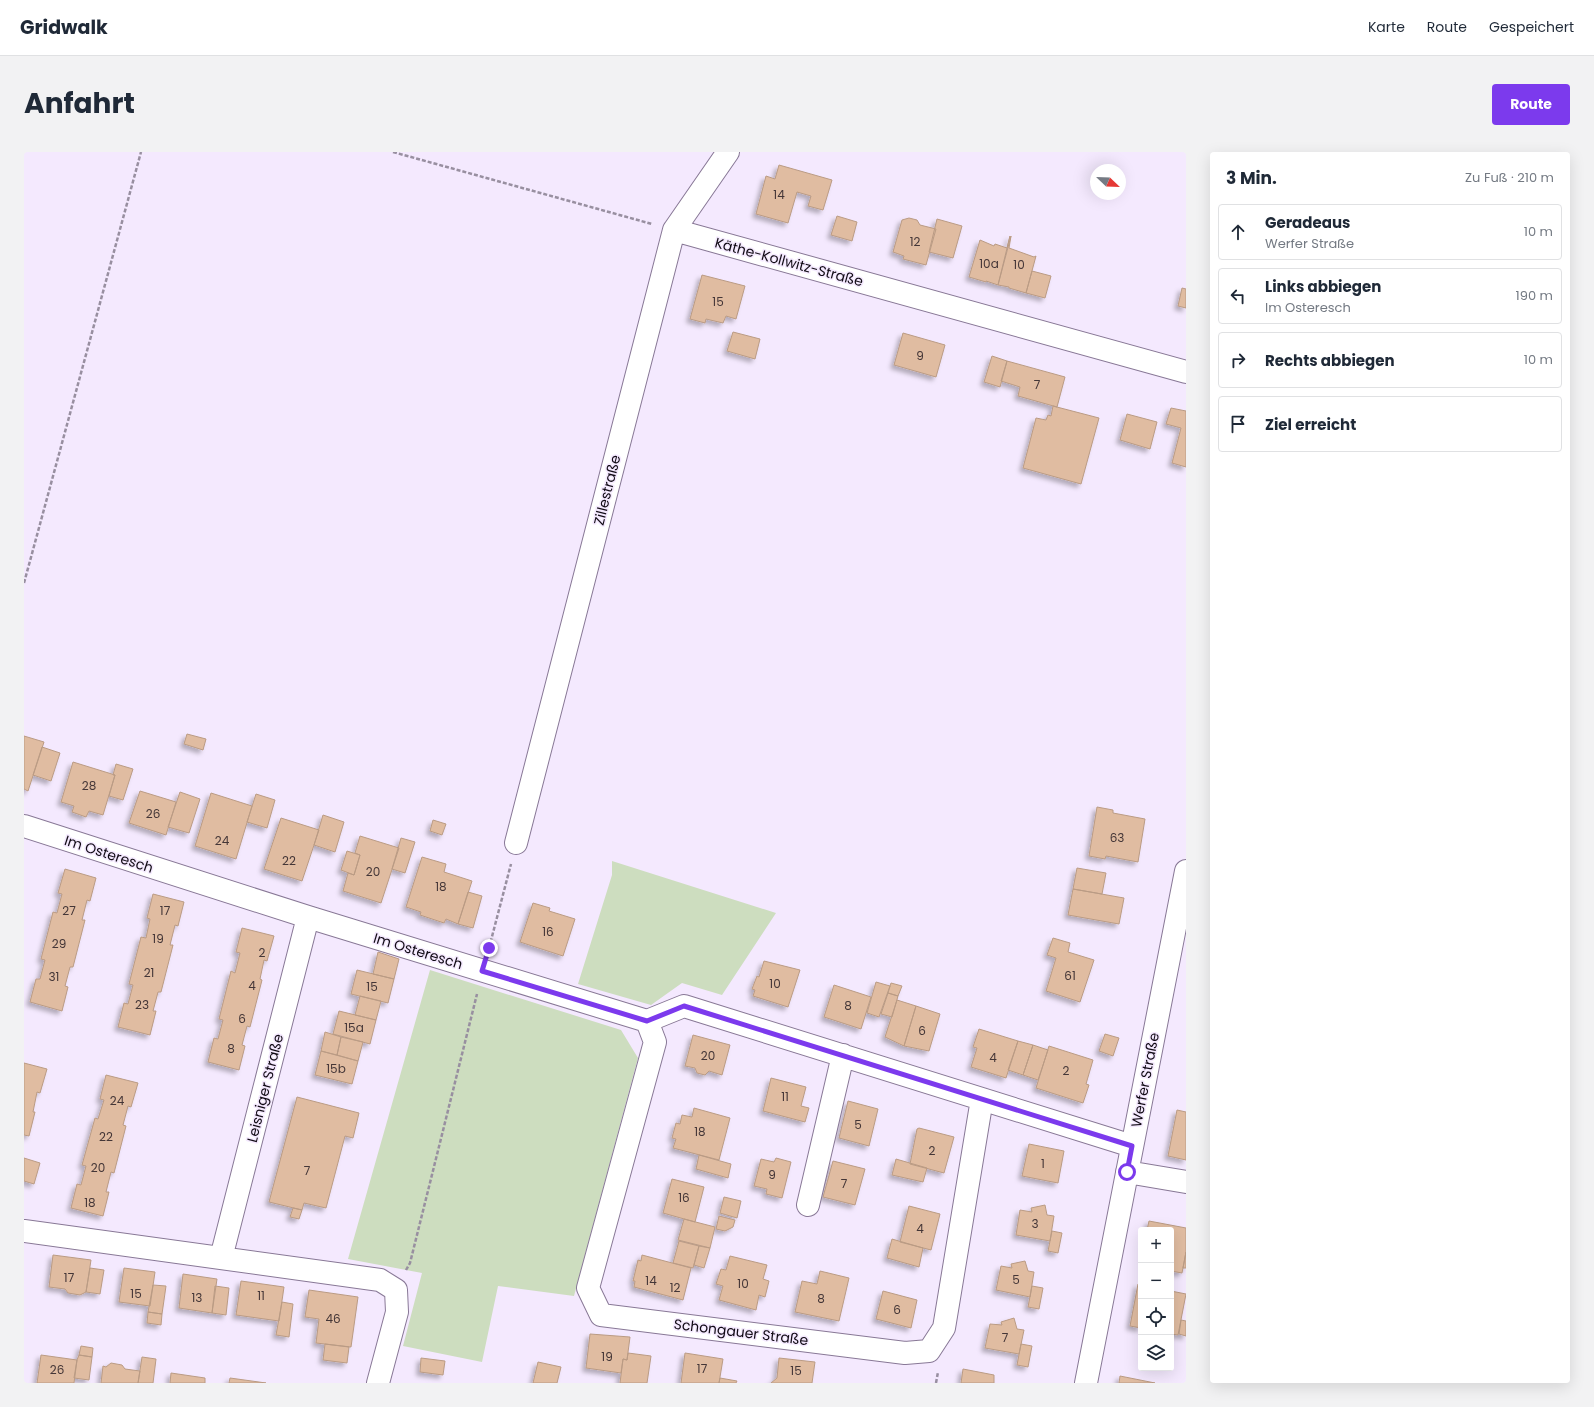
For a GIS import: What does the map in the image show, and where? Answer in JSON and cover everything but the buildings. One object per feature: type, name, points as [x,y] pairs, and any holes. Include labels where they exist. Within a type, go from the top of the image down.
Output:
[{"type":"street","name":"Zillestraße","points":[[516,842],[674,230],[728,152]]},
{"type":"street","name":"Käthe-Kollwitz-Straße","points":[[674,230],[1186,372]]},
{"type":"street","name":"Im Osteresch","points":[[24,826],[308,917],[647,1021]]},
{"type":"street","name":"Werfer Straße","points":[[1086,1383],[1186,871]]},
{"type":"street","name":"Leisniger Straße","points":[[221,1258],[308,917]]},
{"type":"street","points":[[647,1021],[684,1006],[1132,1146]]},
{"type":"street","name":"Schongauer Straße","points":[[647,1021],[655,1042],[588,1288],[601,1315],[904,1353],[929,1351],[944,1328],[982,1099]]},
{"type":"street","points":[[808,1205],[842,1055]]},
{"type":"street","points":[[1127,1172],[1186,1182]]},
{"type":"street","points":[[24,1231],[380,1280],[396,1290],[397,1312],[378,1383]]},
{"type":"path","points":[[24,583],[141,152]]},
{"type":"path","points":[[392,152],[674,230]]},
{"type":"path","points":[[396,1290],[410,1263],[482,971],[516,842]]},
{"type":"green space","points":[[612,861],[776,913],[722,995],[682,983],[651,1005],[578,984],[612,875]]},
{"type":"green space","points":[[430,970],[621,1030],[638,1058],[574,1296],[498,1286],[482,1362],[403,1346],[422,1273],[348,1259]]},
{"type":"route","points":[[489,948],[482,971],[647,1021],[684,1006],[1132,1146],[1127,1172]]}]
